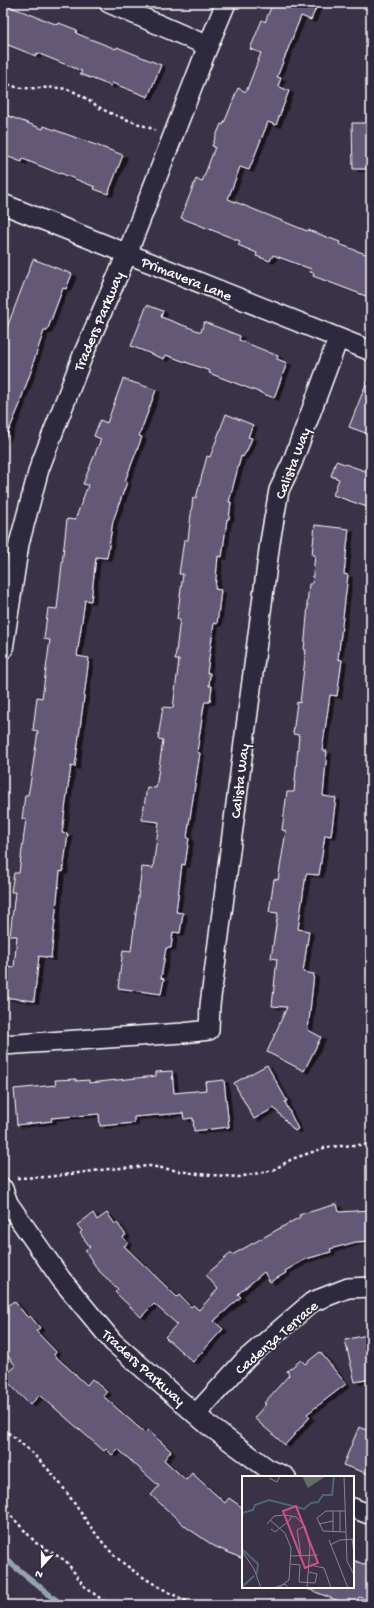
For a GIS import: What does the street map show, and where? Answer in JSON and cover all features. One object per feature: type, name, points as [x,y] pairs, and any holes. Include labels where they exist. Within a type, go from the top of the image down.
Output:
[{"type":"street","points":[[109,3],[208,46]]},
{"type":"street","name":"Traders Parkway","points":[[3,649],[19,544],[39,470],[83,355],[127,254],[226,3]]},
{"type":"street","name":"Primavera Lane","points":[[3,204],[371,352]]},
{"type":"street","name":"Calista Way","points":[[3,1044],[183,1033],[209,1030],[210,1006],[270,542],[279,490],[292,462],[338,339]]},
{"type":"street","name":"Traders Parkway","points":[[7,1183],[8,1203],[61,1279],[113,1342],[208,1425],[268,1469],[284,1476]]},
{"type":"street","name":"Cadenza Terrace","points":[[196,1414],[246,1359],[312,1302],[348,1288],[371,1287]]},
{"type":"street","points":[[354,1508],[371,1515]]},
{"type":"path","points":[[3,81],[23,89],[52,87],[69,90],[86,98],[103,109],[173,137]]},
{"type":"path","points":[[7,1183],[108,1169],[150,1166],[198,1174],[239,1177],[273,1170],[292,1159],[327,1147],[371,1144]]},
{"type":"path","points":[[3,1429],[18,1440],[42,1463],[62,1486],[91,1529],[114,1555],[144,1578],[181,1599],[195,1605]]},
{"type":"path","points":[[3,1507],[36,1543],[66,1561],[84,1586],[109,1605]]},
{"type":"building","points":[[270,3],[318,3],[311,20],[301,16],[277,77],[281,78],[278,86],[289,91],[276,125],[268,122],[249,170],[240,167],[228,199],[307,231],[308,230],[340,242],[339,244],[371,256],[371,298],[313,276],[314,273],[310,272],[311,269],[273,255],[270,261],[256,256],[257,253],[238,245],[240,241],[181,218],[196,179],[202,182],[215,147],[212,146],[221,124],[223,125],[238,88],[246,92],[261,53],[250,49],[262,20],[265,22],[272,5]]},
{"type":"building","points":[[3,4],[58,25],[59,23],[77,30],[76,33],[85,37],[116,49],[117,47],[161,65],[148,97],[112,83],[111,86],[80,74],[82,71],[37,53],[36,56],[3,43]]},
{"type":"building","points":[[6,115],[43,129],[44,126],[123,155],[108,194],[94,189],[95,187],[23,159],[22,162],[3,155],[3,123]]},
{"type":"building","points":[[352,123],[371,123],[371,169],[353,169]]},
{"type":"building","points":[[33,259],[72,274],[66,289],[63,288],[47,331],[44,331],[21,402],[4,442],[3,338]]},
{"type":"building","points":[[147,305],[163,311],[161,317],[201,332],[204,322],[240,336],[239,340],[278,356],[277,359],[287,363],[274,398],[209,373],[210,371],[166,355],[164,359],[131,346]]},
{"type":"building","points":[[371,374],[371,435],[349,427]]},
{"type":"building","points":[[123,379],[156,390],[139,436],[142,437],[125,481],[127,482],[113,521],[107,558],[96,557],[91,601],[85,600],[77,656],[89,658],[75,767],[71,766],[62,833],[68,834],[63,872],[60,871],[51,958],[39,956],[34,1001],[3,997],[3,966],[14,968],[17,936],[10,936],[15,892],[11,892],[14,873],[19,873],[26,819],[22,819],[25,795],[28,795],[38,731],[33,730],[37,697],[42,698],[50,640],[44,639],[48,608],[57,609],[67,519],[75,520],[88,485],[83,484],[101,439],[94,436],[100,420],[107,423]]},
{"type":"building","points":[[226,414],[253,425],[248,437],[252,438],[246,453],[243,457],[241,456],[229,502],[231,502],[229,519],[227,519],[222,557],[218,556],[215,589],[221,590],[217,624],[214,623],[207,673],[210,673],[209,686],[212,686],[210,702],[205,702],[204,705],[197,752],[200,753],[187,837],[189,838],[185,865],[182,864],[176,912],[183,913],[180,933],[173,932],[171,948],[166,948],[161,978],[164,979],[161,994],[118,988],[123,950],[131,951],[142,867],[153,868],[159,822],[142,820],[147,787],[156,788],[163,740],[158,739],[163,707],[173,708],[179,660],[175,660],[180,619],[177,619],[183,574],[179,574],[184,540],[188,540],[193,497],[196,498],[207,456],[210,457]]},
{"type":"building","points":[[336,461],[371,473],[371,496],[367,507],[333,495],[339,479],[331,476]]},
{"type":"building","points":[[315,525],[349,529],[344,574],[348,575],[338,659],[342,660],[337,696],[330,695],[322,751],[327,751],[323,796],[336,798],[331,836],[325,835],[319,875],[306,874],[298,929],[309,931],[303,972],[314,974],[308,1030],[321,1037],[304,1071],[267,1052],[287,1007],[272,1006],[277,959],[271,958],[278,913],[269,912],[274,879],[278,880],[286,831],[282,830],[287,792],[294,792],[299,735],[293,734],[297,702],[300,703],[306,650],[304,650],[307,605],[309,584],[312,584],[315,555],[312,555]]},
{"type":"building","points":[[267,1065],[287,1101],[285,1102],[298,1129],[295,1131],[274,1108],[254,1119],[234,1083]]},
{"type":"building","points":[[172,1071],[174,1093],[206,1090],[205,1082],[224,1080],[229,1127],[194,1131],[193,1118],[184,1119],[183,1113],[134,1117],[134,1123],[100,1126],[99,1114],[51,1118],[52,1121],[17,1125],[14,1089],[56,1085],[55,1080],[89,1080],[89,1083],[156,1076],[156,1072]]},
{"type":"building","points":[[337,1204],[339,1212],[371,1210],[371,1241],[356,1242],[330,1249],[331,1252],[306,1259],[270,1282],[264,1272],[238,1294],[241,1297],[214,1321],[223,1329],[193,1362],[165,1337],[177,1324],[154,1304],[141,1317],[115,1292],[118,1289],[98,1270],[85,1250],[90,1247],[80,1233],[82,1231],[77,1225],[93,1213],[97,1220],[107,1213],[126,1235],[123,1237],[128,1243],[124,1246],[177,1297],[179,1295],[191,1307],[193,1305],[199,1310],[218,1289],[206,1275],[231,1253],[232,1255],[300,1217],[299,1215]]},
{"type":"building","points":[[14,1301],[28,1318],[30,1316],[40,1328],[36,1331],[56,1352],[54,1355],[87,1385],[92,1379],[107,1392],[103,1396],[145,1433],[148,1430],[171,1451],[164,1460],[186,1480],[192,1473],[225,1503],[229,1498],[242,1507],[242,1559],[214,1546],[186,1527],[151,1495],[159,1486],[118,1449],[112,1455],[106,1449],[104,1451],[40,1395],[30,1405],[3,1377],[16,1366],[3,1350],[3,1309]]},
{"type":"building","points":[[371,1334],[371,1379],[355,1382],[345,1340]]},
{"type":"building","points":[[320,1352],[346,1384],[307,1414],[310,1417],[285,1445],[254,1418],[266,1404],[264,1403],[289,1375],[287,1371],[301,1360],[305,1364]]},
{"type":"building","points":[[359,1427],[371,1432],[371,1475],[343,1465]]},
{"type":"building","points":[[354,1560],[371,1567],[371,1601],[359,1597],[355,1605],[349,1605],[305,1588],[354,1588]]},
{"type":"waterway","points":[[3,1557],[62,1605]]}]
